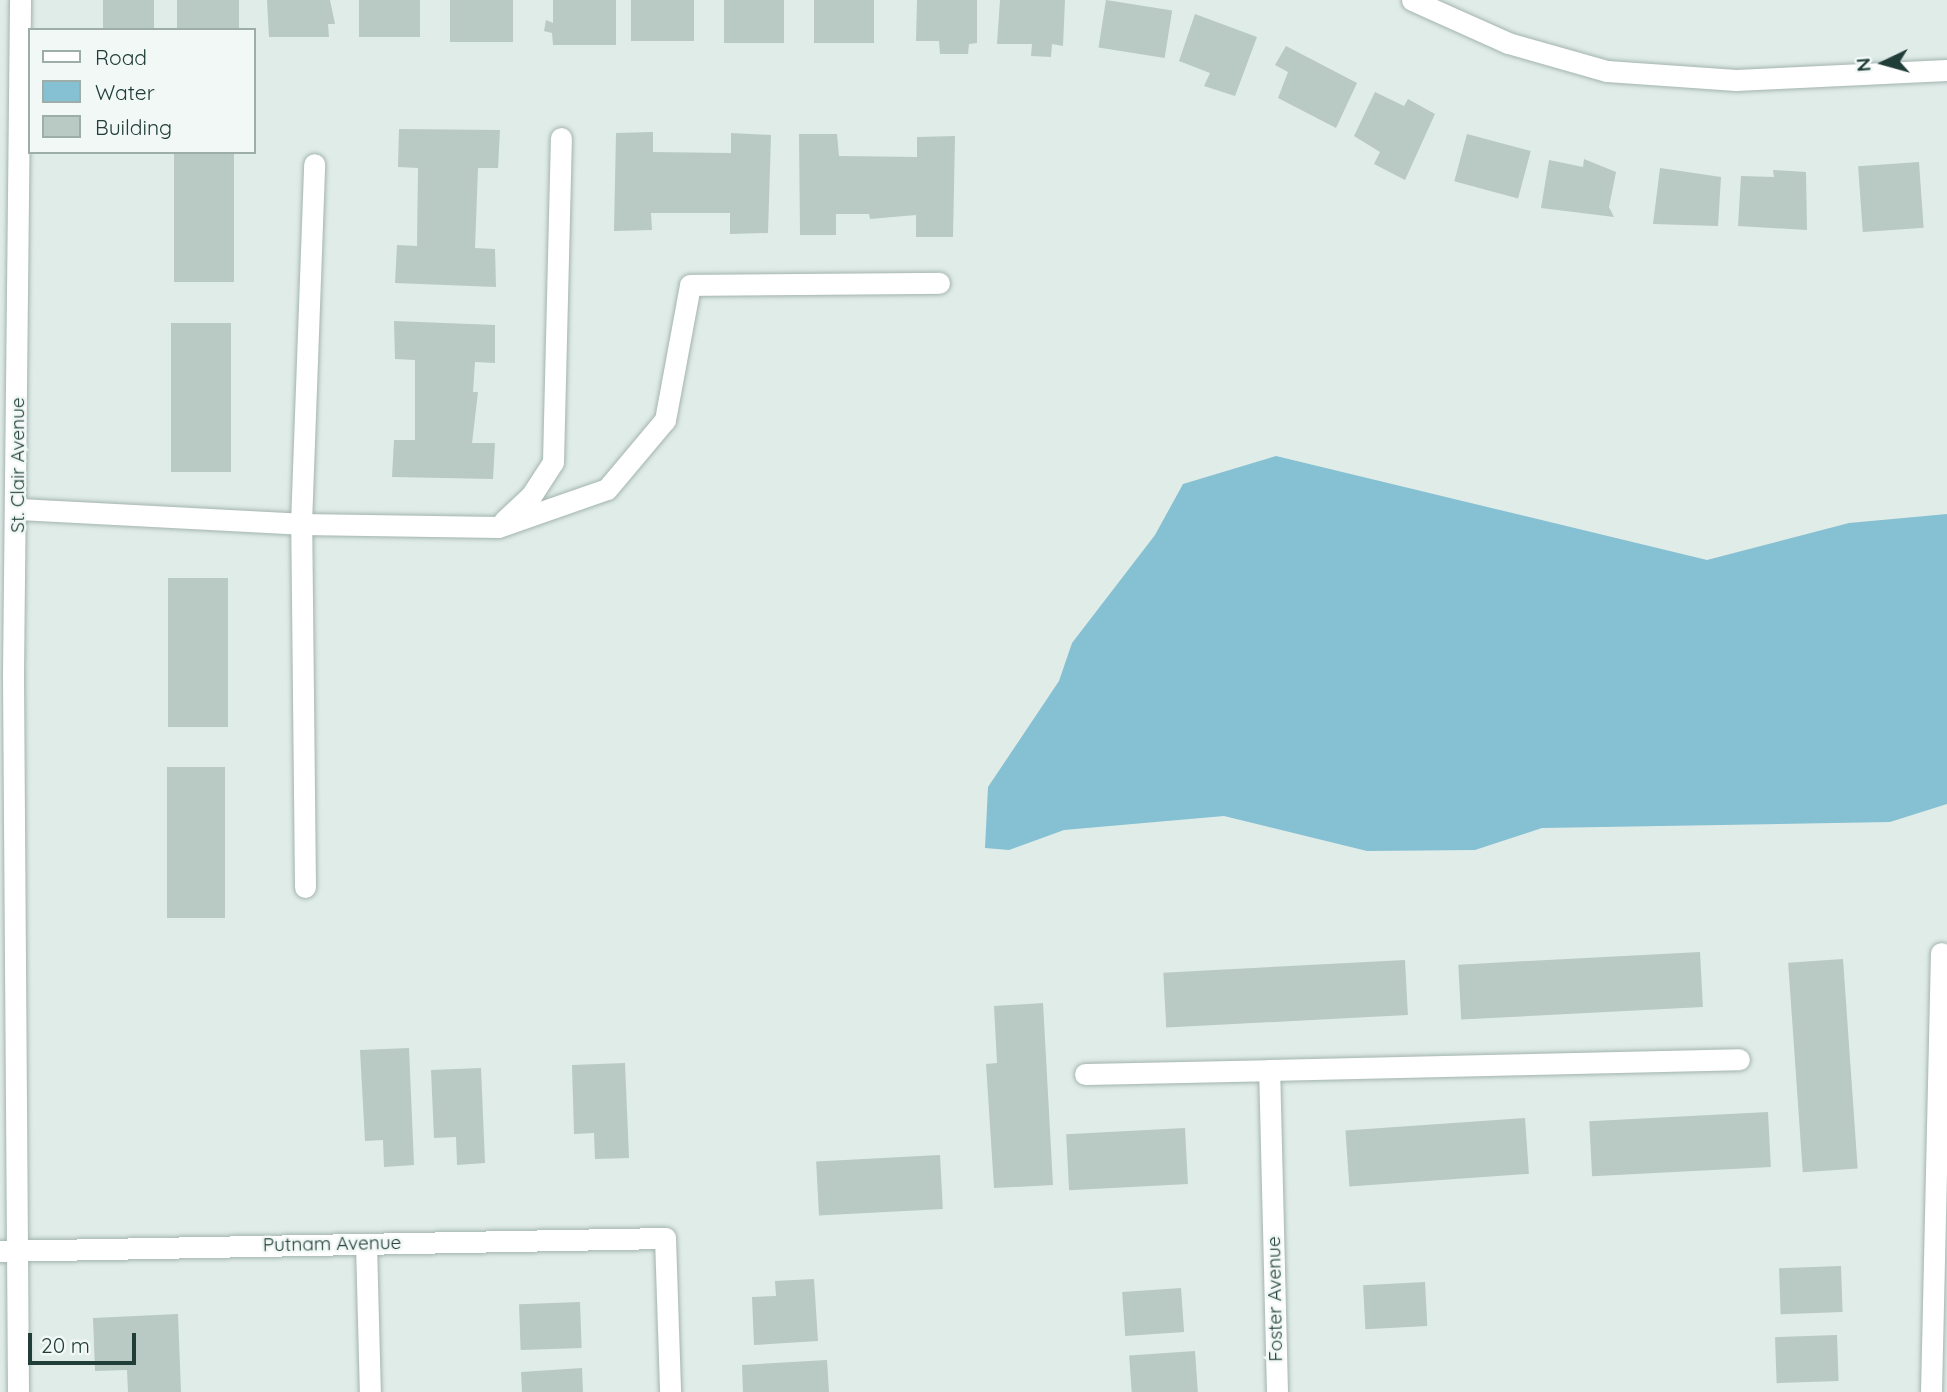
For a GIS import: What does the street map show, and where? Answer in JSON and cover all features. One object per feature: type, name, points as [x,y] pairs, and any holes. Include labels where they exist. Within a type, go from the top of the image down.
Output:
[{"type":"street","name":"St. Clair Avenue","points":[[18,1392],[8,1251],[6,673],[19,509],[8,32],[20,0]]},
{"type":"street","points":[[1412,0],[1508,43],[1607,71],[1736,80],[1947,71]]},
{"type":"street","points":[[498,527],[531,496],[552,462],[561,138]]},
{"type":"street","points":[[305,887],[301,524],[314,164]]},
{"type":"street","points":[[19,509],[301,524],[498,527],[607,489],[665,420],[690,285],[939,283]]},
{"type":"street","points":[[1931,1392],[1941,953]]},
{"type":"street","points":[[1085,1074],[1739,1059]]},
{"type":"street","name":"Foster Avenue","points":[[1269,1070],[1277,1392]]},
{"type":"street","name":"Putnam Avenue","points":[[8,1251],[665,1238],[670,1392]]},
{"type":"street","points":[[366,1244],[370,1392]]},
{"type":"water","points":[[1276,456],[1707,560],[1849,523],[1947,514],[1947,804],[1890,822],[1542,828],[1475,850],[1367,851],[1224,816],[1064,830],[1009,850],[985,848],[988,787],[1059,681],[1072,643],[1155,535],[1183,484]]},
{"type":"building","points":[[103,0],[154,0],[154,28],[103,28]]},
{"type":"building","points":[[177,0],[239,0],[239,28],[177,28]]},
{"type":"building","points":[[267,0],[330,0],[335,24],[328,24],[329,37],[269,37]]},
{"type":"building","points":[[359,0],[420,0],[420,37],[359,37]]},
{"type":"building","points":[[450,0],[513,0],[513,42],[450,42]]},
{"type":"building","points":[[553,0],[616,0],[616,45],[553,45],[552,33],[544,31],[546,20],[553,23]]},
{"type":"building","points":[[631,0],[694,0],[694,41],[631,41]]},
{"type":"building","points":[[724,0],[784,0],[784,43],[724,43]]},
{"type":"building","points":[[814,0],[874,0],[874,43],[814,43]]},
{"type":"building","points":[[917,0],[977,0],[977,43],[969,44],[968,54],[940,54],[939,41],[916,41]]},
{"type":"building","points":[[1000,0],[1065,0],[1063,46],[1052,44],[1051,57],[1031,56],[1032,44],[997,44]]},
{"type":"building","points":[[1106,0],[1172,10],[1165,58],[1098,47]]},
{"type":"building","points":[[1195,14],[1257,37],[1235,96],[1204,86],[1210,73],[1179,61]]},
{"type":"building","points":[[1286,46],[1357,83],[1336,128],[1278,98],[1288,72],[1275,65]]},
{"type":"building","points":[[1375,92],[1404,106],[1408,99],[1435,114],[1405,180],[1374,164],[1380,152],[1354,136]]},
{"type":"building","points":[[399,129],[500,130],[498,168],[478,168],[475,248],[495,249],[496,287],[395,283],[397,245],[417,246],[418,168],[398,167]]},
{"type":"building","points":[[653,132],[653,152],[731,153],[731,133],[771,135],[768,233],[730,234],[730,213],[651,213],[652,230],[614,231],[616,133]]},
{"type":"building","points":[[799,134],[837,134],[839,156],[917,157],[917,137],[955,136],[953,237],[916,237],[916,215],[870,219],[869,214],[836,214],[836,235],[800,235]]},
{"type":"building","points":[[1467,134],[1531,151],[1518,198],[1454,181]]},
{"type":"building","points":[[174,154],[234,154],[234,282],[174,282]]},
{"type":"building","points":[[1584,159],[1616,172],[1609,207],[1614,217],[1541,208],[1549,160],[1583,167]]},
{"type":"building","points":[[1919,162],[1924,228],[1863,232],[1858,166]]},
{"type":"building","points":[[1660,168],[1721,177],[1718,226],[1653,224]]},
{"type":"building","points":[[1773,170],[1806,172],[1807,230],[1738,226],[1741,176],[1774,177]]},
{"type":"building","points":[[394,321],[495,325],[495,363],[475,362],[473,392],[478,392],[472,443],[495,443],[493,479],[392,477],[394,440],[415,440],[415,360],[395,359]]},
{"type":"building","points":[[171,323],[231,323],[231,472],[171,472]]},
{"type":"building","points":[[168,578],[228,578],[228,727],[168,727]]},
{"type":"building","points":[[167,767],[225,767],[225,918],[167,918]]},
{"type":"building","points":[[1700,952],[1703,1007],[1461,1020],[1458,965]]},
{"type":"building","points":[[1843,959],[1858,1168],[1803,1172],[1788,963]]},
{"type":"building","points":[[1405,960],[1408,1015],[1166,1028],[1163,973]]},
{"type":"building","points":[[1043,1003],[1053,1185],[994,1188],[986,1064],[997,1063],[994,1006]]},
{"type":"building","points":[[409,1048],[414,1165],[384,1167],[383,1140],[365,1141],[360,1050]]},
{"type":"building","points":[[625,1063],[629,1158],[595,1159],[594,1133],[574,1134],[572,1065]]},
{"type":"building","points":[[481,1068],[485,1163],[457,1165],[456,1137],[434,1138],[431,1070]]},
{"type":"building","points":[[1768,1112],[1771,1167],[1592,1176],[1589,1121]]},
{"type":"building","points":[[1525,1118],[1529,1174],[1349,1186],[1345,1131]]},
{"type":"building","points":[[1185,1128],[1188,1184],[1069,1190],[1066,1134]]},
{"type":"building","points":[[940,1155],[943,1209],[819,1215],[816,1161]]},
{"type":"building","points":[[1841,1266],[1843,1312],[1781,1314],[1779,1268]]},
{"type":"building","points":[[814,1279],[818,1341],[754,1345],[752,1297],[776,1296],[775,1281]]},
{"type":"building","points":[[1425,1282],[1427,1326],[1365,1329],[1363,1285]]},
{"type":"building","points":[[1181,1288],[1184,1332],[1125,1336],[1122,1292]]},
{"type":"building","points":[[580,1302],[582,1348],[521,1350],[519,1304]]},
{"type":"building","points":[[178,1314],[181,1392],[128,1392],[127,1370],[95,1371],[93,1318]]},
{"type":"building","points":[[1837,1335],[1839,1381],[1777,1383],[1775,1337]]},
{"type":"building","points":[[1195,1351],[1198,1392],[1132,1392],[1129,1356]]},
{"type":"building","points":[[827,1360],[829,1392],[743,1392],[742,1365]]},
{"type":"building","points":[[582,1368],[583,1392],[522,1392],[521,1372]]}]
